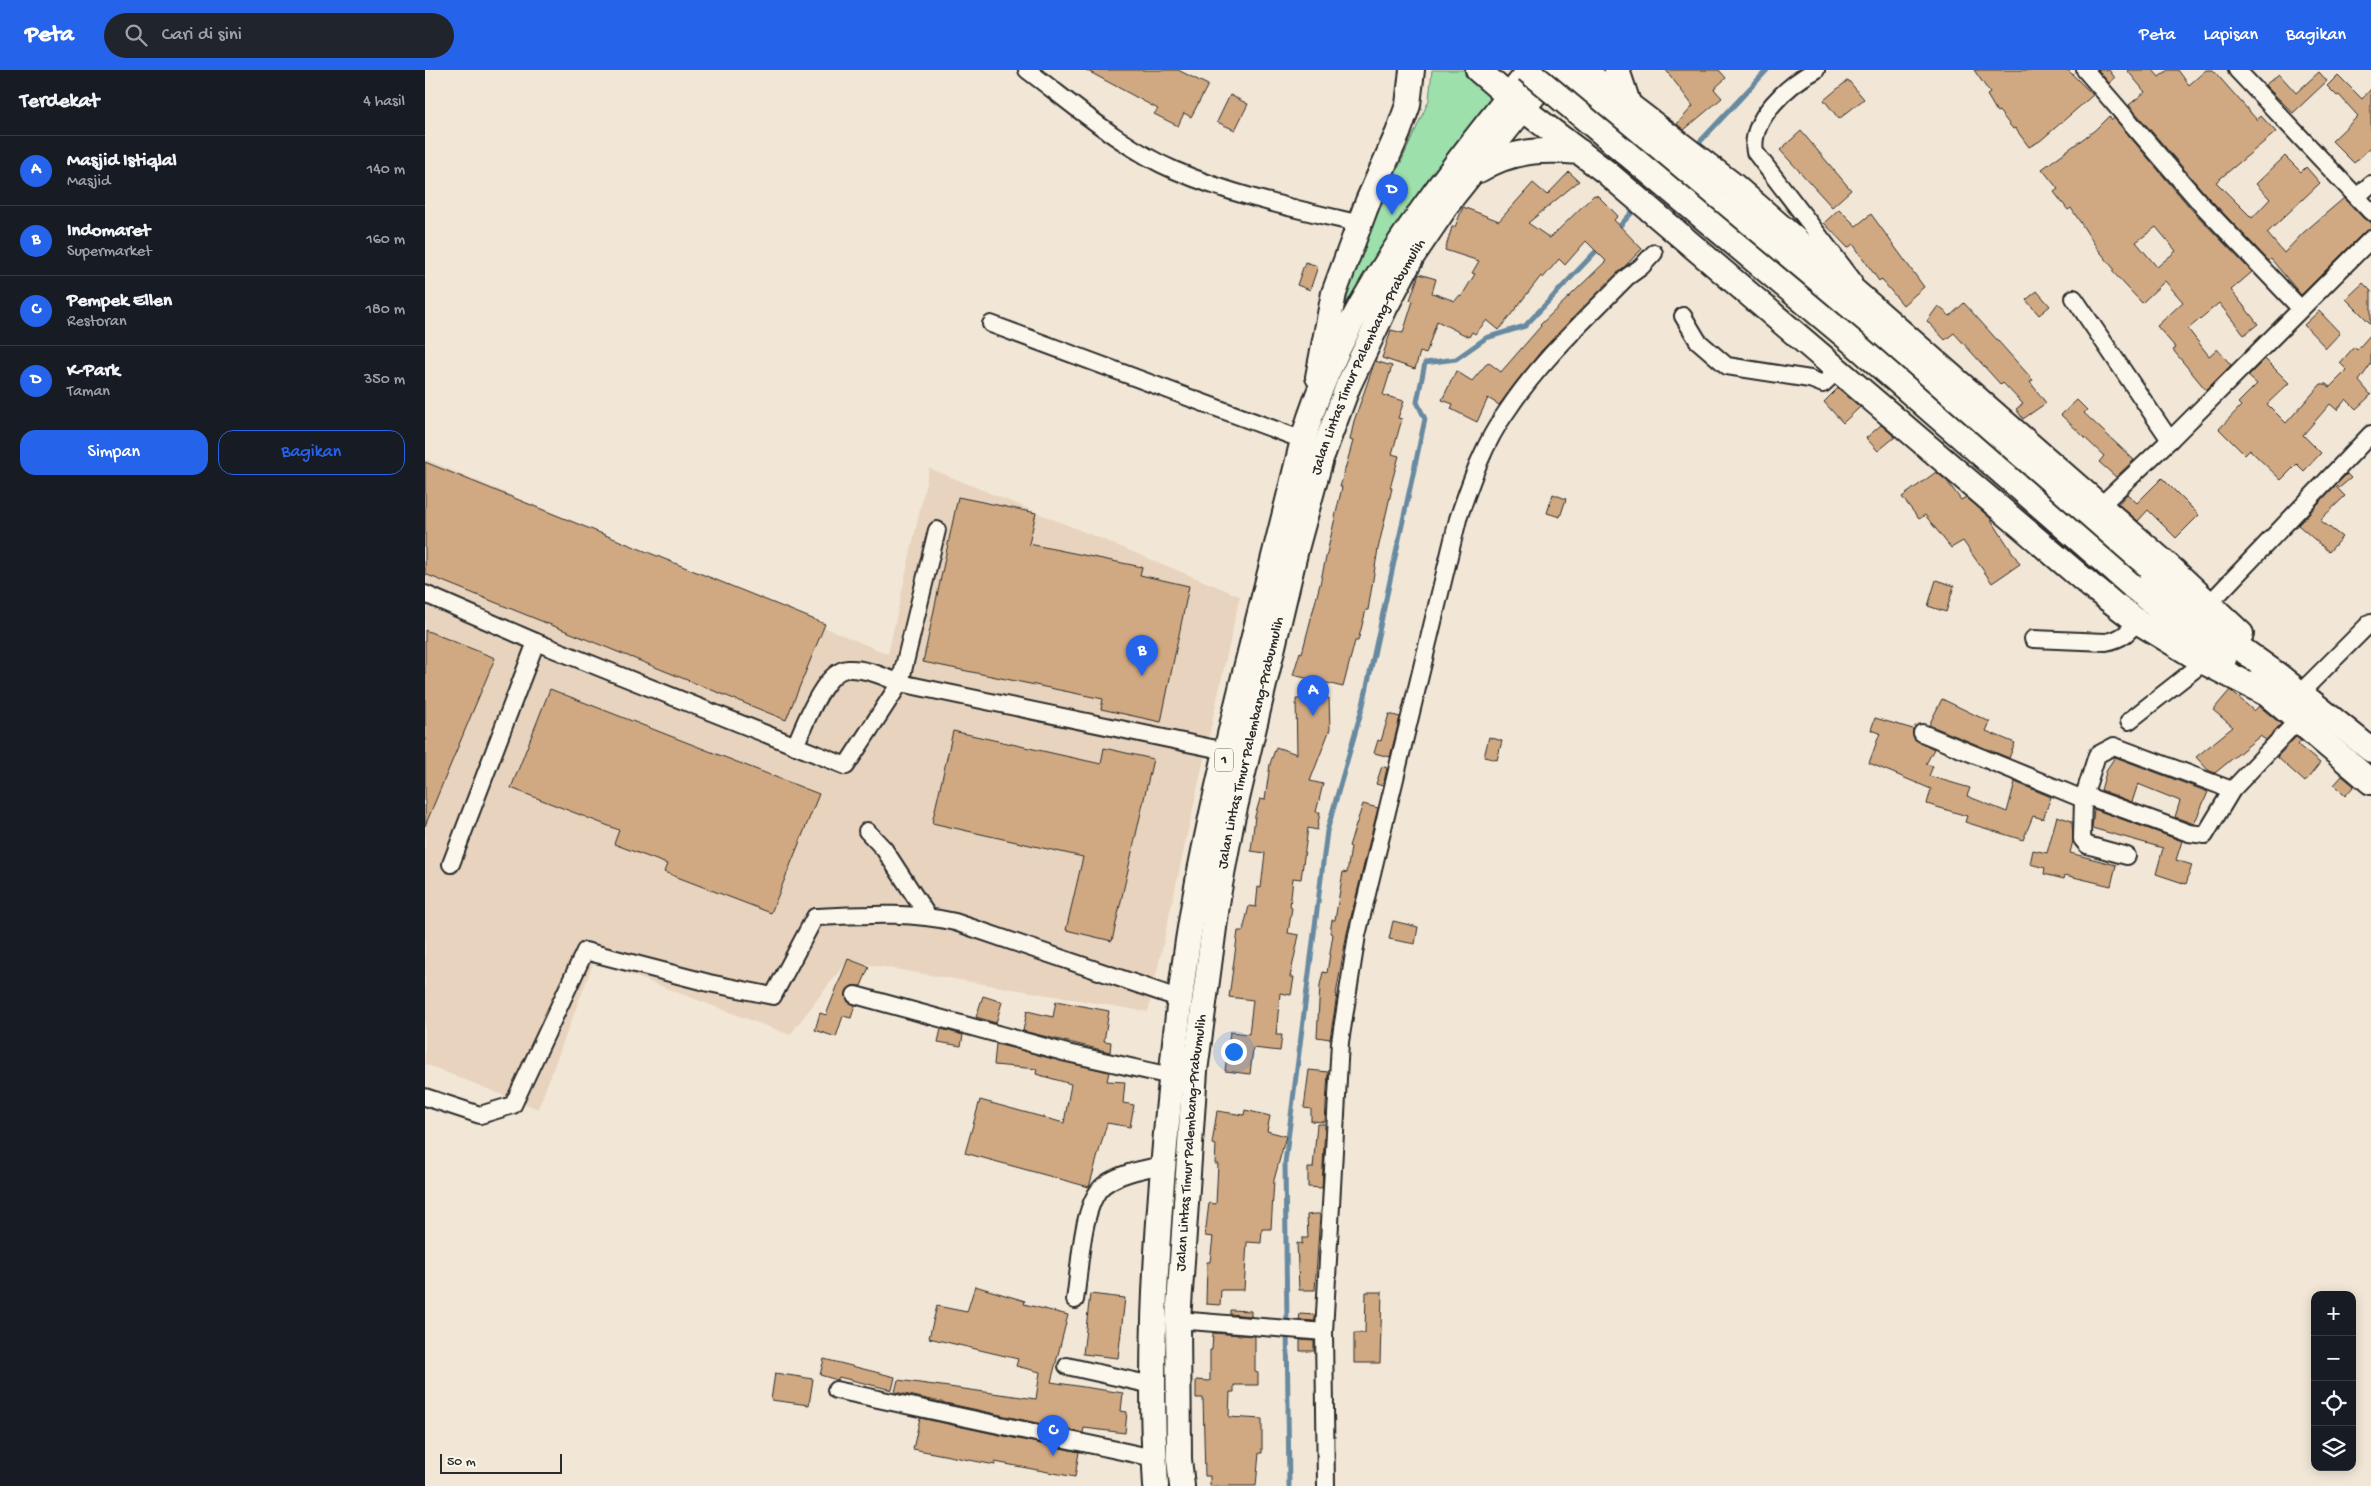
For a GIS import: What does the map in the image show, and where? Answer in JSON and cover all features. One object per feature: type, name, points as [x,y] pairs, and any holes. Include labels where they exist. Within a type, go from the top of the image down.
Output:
[{"type":"highway","points":[[1312,408],[1334,293],[1360,224],[1398,134],[1408,105],[1412,70]]},
{"type":"highway","points":[[1478,70],[1516,103],[1606,172],[2091,586],[2137,621],[2203,662],[2300,693],[2371,750]]},
{"type":"highway","points":[[1528,70],[2137,580],[2273,685]]},
{"type":"highway","name":"Jalan Lintas Timur Palembang-Prabumulih","points":[[1182,1486],[1179,1430],[1178,1320],[1195,1071],[1219,890],[1232,820],[1294,558],[1321,458],[1348,386],[1385,308],[1413,255],[1470,175],[1516,103],[1528,70]]},
{"type":"highway","name":"Jalan Lintas Timur Palembang-Prabumulih","points":[[1155,1486],[1152,1384],[1155,1252],[1178,998],[1199,876],[1226,751],[1312,408],[1345,339],[1385,265],[1430,199],[1516,103],[1554,70]]},
{"type":"highway","points":[[1559,70],[1871,331],[2137,580]]},
{"type":"highway","points":[[1583,70],[1731,184],[2209,604],[2237,630],[2273,685],[2299,719],[2371,782]]},
{"type":"highway","points":[[1617,70],[1637,110]]},
{"type":"highway","points":[[1470,175],[1491,162],[1529,151],[1580,152]]},
{"type":"highway","points":[[1160,1199],[1185,1202]]},
{"type":"highway","points":[[1153,1431],[1179,1430]]},
{"type":"street","points":[[1027,70],[1126,143],[1173,170],[1252,198],[1360,224]]},
{"type":"street","points":[[1817,70],[1791,87],[1765,115],[1756,131],[1753,142],[1755,152],[1881,315]]},
{"type":"street","points":[[2085,70],[2201,204],[2300,308]]},
{"type":"street","points":[[2237,70],[2371,212]]},
{"type":"street","points":[[2357,197],[2371,184]]},
{"type":"street","points":[[2099,506],[2170,440],[2371,239]]},
{"type":"street","points":[[1327,1486],[1325,1332],[1328,1230],[1340,1042],[1357,935],[1458,518],[1475,468],[1506,411],[1550,356],[1627,277],[1641,267],[1654,253]]},
{"type":"street","points":[[2074,298],[2170,440]]},
{"type":"street","points":[[1683,316],[1698,341],[1727,366],[1810,379],[1823,384],[1838,370]]},
{"type":"street","points":[[991,324],[1303,440]]},
{"type":"street","points":[[2209,604],[2371,434]]},
{"type":"street","points":[[425,594],[536,642],[846,766],[900,683],[937,530]]},
{"type":"street","points":[[2033,639],[2106,642],[2118,640],[2128,633],[2137,621]]},
{"type":"street","points":[[2300,693],[2371,622]]},
{"type":"street","points":[[451,864],[536,642]]},
{"type":"street","points":[[2129,721],[2203,662]]},
{"type":"street","points":[[795,746],[818,696],[835,674],[846,668],[863,669],[900,683],[1226,751]]},
{"type":"street","points":[[1921,732],[2083,797],[2199,836],[2205,835],[2232,790],[2299,719]]},
{"type":"street","points":[[2127,856],[2087,845],[2082,839],[2083,797],[2097,754],[2114,746],[2232,790]]},
{"type":"street","points":[[867,831],[884,849],[927,915]]},
{"type":"street","points":[[425,1097],[480,1115],[513,1105],[585,951],[709,983],[773,996],[815,917],[900,913],[927,915],[955,922],[1178,998]]},
{"type":"street","points":[[855,995],[1067,1053],[1171,1076]]},
{"type":"street","points":[[1075,1300],[1088,1216],[1097,1194],[1104,1185],[1117,1178],[1163,1165]]},
{"type":"street","points":[[1178,1320],[1325,1332]]},
{"type":"street","points":[[1067,1366],[1152,1384]]},
{"type":"street","points":[[835,1390],[1154,1458]]},
{"type":"shaded area","points":[[425,459],[888,654],[929,468],[1240,596],[1148,1012],[847,961],[790,1035],[594,961],[538,1109],[425,1064]]},
{"type":"green space","points":[[1432,70],[1464,70],[1495,98],[1446,157],[1368,271],[1335,341],[1358,258],[1429,100]]},
{"type":"building","points":[[1086,70],[1178,70],[1208,85],[1191,117],[1184,113],[1178,126],[1154,114],[1158,109]]},
{"type":"building","points":[[1666,70],[1719,70],[1726,78],[1714,89],[1722,98],[1684,130],[1677,124],[1693,106]]},
{"type":"building","points":[[1974,70],[2068,70],[2093,95],[2040,141],[2029,147],[2015,128],[2013,129],[1999,111],[1997,112],[1987,95],[1990,93]]},
{"type":"building","points":[[2098,70],[2109,70],[2115,78],[2109,83]]},
{"type":"building","points":[[2127,70],[2153,70],[2159,77],[2168,70],[2178,70],[2189,85],[2206,70],[2213,70],[2257,120],[2261,116],[2276,132],[2216,182],[2252,218],[2270,199],[2256,184],[2285,156],[2301,172],[2306,167],[2320,183],[2267,233],[2284,253],[2303,233],[2344,198],[2364,219],[2371,222],[2371,229],[2364,232],[2301,295],[2271,259],[2269,261],[2208,197],[2129,105],[2145,92]]},
{"type":"building","points":[[2319,72],[2327,81],[2293,113],[2265,85],[2279,74],[2296,93]]},
{"type":"building","points":[[2338,75],[2362,99],[2371,89],[2371,147],[2354,163],[2332,141],[2358,116],[2339,95],[2337,96],[2327,86]]},
{"type":"building","points":[[1848,80],[1864,99],[1839,119],[1824,100]]},
{"type":"building","points":[[1230,95],[1248,104],[1235,130],[1217,122]]},
{"type":"building","points":[[2109,116],[2112,120],[2114,118],[2193,211],[2252,272],[2231,290],[2258,324],[2244,335],[2219,303],[2188,329],[2209,356],[2217,349],[2231,365],[2206,390],[2173,350],[2176,348],[2157,326],[2183,302],[2165,281],[2142,303],[2112,271],[2114,269],[2097,248],[2071,208],[2068,210],[2054,192],[2058,189],[2042,169],[2095,130]],"holes":[[[2156,227],[2176,251],[2157,267],[2136,242]]]},
{"type":"building","points":[[1801,131],[1851,190],[1832,207],[1780,150]]},
{"type":"building","points":[[1569,172],[1579,181],[1528,223],[1550,238],[1594,195],[1598,196],[1618,216],[1614,220],[1642,249],[1541,351],[1499,405],[1488,398],[1477,422],[1451,409],[1453,404],[1442,400],[1456,371],[1472,381],[1488,362],[1501,372],[1540,325],[1606,261],[1586,241],[1565,265],[1559,259],[1543,278],[1541,276],[1499,330],[1487,320],[1475,334],[1472,332],[1469,337],[1437,321],[1426,354],[1420,352],[1415,369],[1382,358],[1391,330],[1403,333],[1413,301],[1410,300],[1419,274],[1436,279],[1432,293],[1455,301],[1459,296],[1461,297],[1475,274],[1472,273],[1479,261],[1445,250],[1452,227],[1455,227],[1463,207],[1499,221],[1533,183],[1547,195]]},
{"type":"building","points":[[1839,209],[1856,226],[1871,214],[1924,287],[1903,305],[1881,279],[1879,281],[1853,244],[1848,248],[1824,223]]},
{"type":"building","points":[[1305,262],[1318,266],[1310,290],[1297,285]]},
{"type":"building","points":[[2363,283],[2371,291],[2371,324],[2346,299]]},
{"type":"building","points":[[2037,291],[2050,306],[2039,315],[2026,300]]},
{"type":"building","points":[[1964,303],[2033,380],[2030,382],[2046,403],[2023,419],[2016,409],[2023,404],[2003,383],[2001,385],[1954,333],[1945,340],[1927,321],[1938,306],[1950,316]]},
{"type":"building","points":[[2319,311],[2340,333],[2326,348],[2304,325]]},
{"type":"building","points":[[2371,334],[2371,364],[2359,381],[2371,395],[2356,409],[2346,399],[2337,410],[2330,404],[2303,435],[2321,453],[2304,471],[2297,464],[2281,480],[2250,450],[2245,455],[2219,429],[2241,406],[2238,403],[2257,384],[2248,376],[2265,359],[2289,383],[2267,404],[2286,423],[2321,384],[2326,384],[2330,387],[2347,370],[2340,363],[2354,347],[2357,350]]},
{"type":"building","points":[[1375,361],[1392,366],[1383,395],[1404,401],[1398,418],[1402,419],[1392,454],[1399,456],[1390,488],[1392,488],[1378,549],[1368,610],[1366,610],[1358,641],[1355,641],[1343,687],[1293,675],[1300,652],[1302,653],[1320,584],[1342,487],[1340,487],[1353,441],[1350,440],[1354,421]]},
{"type":"building","points":[[1838,388],[1860,407],[1843,423],[1824,402]]},
{"type":"building","points":[[2077,400],[2087,410],[2084,413],[2134,460],[2116,477],[2099,462],[2104,456],[2061,415]]},
{"type":"building","points":[[1881,425],[1895,437],[1878,451],[1866,438]]},
{"type":"building","points":[[425,462],[825,624],[786,720],[425,574]]},
{"type":"building","points":[[1936,472],[1947,481],[1961,500],[1966,497],[1990,518],[2020,564],[1992,583],[1963,541],[1951,548],[1925,515],[1919,519],[1902,497]]},
{"type":"building","points":[[2347,474],[2351,478],[2339,488],[2336,485]]},
{"type":"building","points":[[2162,478],[2199,515],[2176,538],[2148,510],[2138,521],[2118,504],[2127,494],[2137,503]]},
{"type":"building","points":[[2335,486],[2345,496],[2320,520],[2342,537],[2329,552],[2298,525]]},
{"type":"building","points":[[1553,494],[1566,499],[1560,517],[1547,513]]},
{"type":"building","points":[[958,497],[1036,513],[1029,544],[1142,567],[1140,575],[1189,586],[1161,722],[1101,709],[1103,699],[923,662]]},
{"type":"building","points":[[1936,580],[1954,586],[1946,612],[1928,606]]},
{"type":"building","points":[[425,630],[495,658],[425,826]]},
{"type":"building","points":[[550,689],[819,794],[771,913],[664,872],[667,864],[614,844],[619,830],[511,788]]},
{"type":"building","points":[[2230,690],[2254,711],[2259,706],[2281,724],[2266,740],[2260,736],[2215,773],[2208,770],[2196,757],[2233,727],[2213,710]]},
{"type":"building","points":[[1329,698],[1330,729],[1310,781],[1323,784],[1316,812],[1320,812],[1317,830],[1308,828],[1301,879],[1293,878],[1290,907],[1292,908],[1288,933],[1299,935],[1290,977],[1294,977],[1291,995],[1280,993],[1276,1035],[1282,1035],[1280,1051],[1253,1048],[1250,1074],[1225,1071],[1230,1032],[1249,1034],[1253,1000],[1229,997],[1238,931],[1243,931],[1249,906],[1256,907],[1258,887],[1261,888],[1265,853],[1251,851],[1255,816],[1260,799],[1265,800],[1270,764],[1276,747],[1297,754],[1296,699]]},
{"type":"building","points":[[1942,699],[1990,722],[1986,731],[2015,743],[2009,758],[1929,725]]},
{"type":"building","points":[[1389,714],[1400,717],[1390,757],[1374,753],[1378,740],[1381,741]]},
{"type":"building","points":[[1875,718],[1913,729],[1914,739],[1934,749],[1926,764],[1933,766],[1929,776],[1970,788],[1967,796],[2007,812],[2015,782],[2051,797],[2043,819],[2033,816],[2023,840],[1965,822],[1967,816],[1927,804],[1931,789],[1869,763],[1880,733],[1871,730]]},
{"type":"building","points":[[953,731],[1101,764],[1104,748],[1153,759],[1112,941],[1066,930],[1083,857],[932,823]]},
{"type":"building","points":[[1489,737],[1502,741],[1497,760],[1484,757]]},
{"type":"building","points":[[2296,737],[2301,741],[2298,745],[2320,763],[2305,782],[2277,757]]},
{"type":"building","points":[[2115,757],[2208,792],[2194,824],[2175,817],[2180,801],[2138,784],[2132,802],[2101,790],[2107,769]]},
{"type":"building","points":[[1382,766],[1387,768],[1383,786],[1376,784]]},
{"type":"building","points":[[2342,776],[2354,786],[2345,796],[2334,785]]},
{"type":"building","points":[[1363,804],[1378,808],[1347,933],[1330,1039],[1317,1037],[1320,985],[1323,972],[1327,973],[1333,934],[1330,933],[1332,920],[1335,920],[1343,872],[1347,873],[1351,847],[1349,846]]},
{"type":"building","points":[[2094,809],[2182,841],[2176,860],[2192,865],[2186,884],[2156,874],[2163,848],[2092,828]]},
{"type":"building","points":[[2057,816],[2072,821],[2073,841],[2070,853],[2116,865],[2111,886],[2065,875],[2064,879],[2044,874],[2045,868],[2030,864],[2033,850],[2047,853]]},
{"type":"building","points":[[1393,921],[1418,927],[1415,944],[1389,939]]},
{"type":"building","points":[[848,959],[869,967],[861,986],[852,986],[846,992],[848,1002],[855,1005],[851,1018],[843,1016],[836,1037],[815,1030],[820,1013],[826,1015]]},
{"type":"building","points":[[983,996],[1002,1002],[996,1023],[976,1017]]},
{"type":"building","points":[[1056,1001],[1109,1011],[1104,1041],[1111,1042],[1110,1052],[1023,1031],[1027,1011],[1053,1017]]},
{"type":"building","points":[[941,1029],[963,1035],[961,1046],[938,1042]]},
{"type":"building","points":[[996,1044],[1109,1072],[1107,1081],[1125,1082],[1123,1103],[1134,1105],[1130,1127],[1107,1123],[1089,1187],[965,1153],[980,1100],[1064,1123],[1071,1084],[1036,1074],[1037,1069],[994,1065]]},
{"type":"building","points":[[1309,1070],[1328,1072],[1325,1122],[1311,1121],[1311,1109],[1304,1108]]},
{"type":"building","points":[[1245,1110],[1270,1116],[1267,1131],[1286,1136],[1274,1180],[1271,1229],[1262,1229],[1261,1243],[1247,1242],[1244,1290],[1221,1290],[1220,1305],[1206,1304],[1207,1262],[1210,1262],[1213,1237],[1205,1236],[1209,1203],[1216,1204],[1218,1164],[1215,1164],[1216,1145],[1212,1144],[1217,1111],[1244,1115]]},
{"type":"building","points":[[1317,1124],[1325,1124],[1322,1188],[1308,1187],[1308,1168],[1313,1168]]},
{"type":"building","points":[[1320,1214],[1315,1290],[1299,1290],[1297,1243],[1302,1244],[1302,1238],[1308,1238],[1307,1215]]},
{"type":"building","points":[[975,1286],[1025,1301],[1024,1304],[1068,1315],[1051,1382],[1123,1393],[1121,1411],[1127,1412],[1125,1433],[1084,1428],[1083,1433],[895,1392],[898,1380],[1036,1399],[1040,1372],[1016,1366],[1018,1359],[929,1338],[937,1306],[967,1312]]},
{"type":"building","points":[[1366,1292],[1382,1292],[1380,1363],[1354,1363],[1354,1333],[1365,1333]]},
{"type":"building","points":[[1090,1294],[1125,1298],[1118,1358],[1083,1354]]},
{"type":"building","points":[[1230,1310],[1251,1311],[1251,1316],[1230,1314]]},
{"type":"building","points":[[1300,1314],[1315,1315],[1315,1321],[1299,1320]]},
{"type":"building","points":[[1213,1333],[1255,1336],[1255,1372],[1258,1373],[1258,1385],[1234,1385],[1234,1392],[1230,1392],[1229,1417],[1262,1419],[1262,1453],[1259,1453],[1256,1486],[1210,1486],[1210,1476],[1205,1476],[1203,1398],[1196,1398],[1196,1380],[1210,1381],[1210,1350],[1212,1350]]},
{"type":"building","points":[[1300,1340],[1314,1341],[1314,1351],[1300,1351]]},
{"type":"building","points":[[824,1359],[895,1377],[892,1390],[839,1377],[837,1380],[820,1375]]},
{"type":"building","points":[[775,1373],[813,1379],[809,1405],[771,1400]]},
{"type":"building","points":[[920,1418],[1079,1452],[1075,1477],[995,1462],[995,1465],[913,1449]]},
{"type":"waterway","points":[[1695,147],[1767,70]]},
{"type":"waterway","points":[[1616,230],[1637,207]]},
{"type":"waterway","points":[[1289,1486],[1285,1163],[1327,831],[1363,705],[1425,419],[1417,402],[1425,363],[1456,359],[1486,338],[1525,326],[1600,247]]},
{"type":"place","name":"K-Park","points":[[1392,215]]},
{"type":"place","name":"Indomaret","points":[[1142,676]]},
{"type":"place","name":"Masjid Istiqlal","points":[[1313,716]]},
{"type":"place","name":"Pempek Ellen","points":[[1053,1456]]}]
